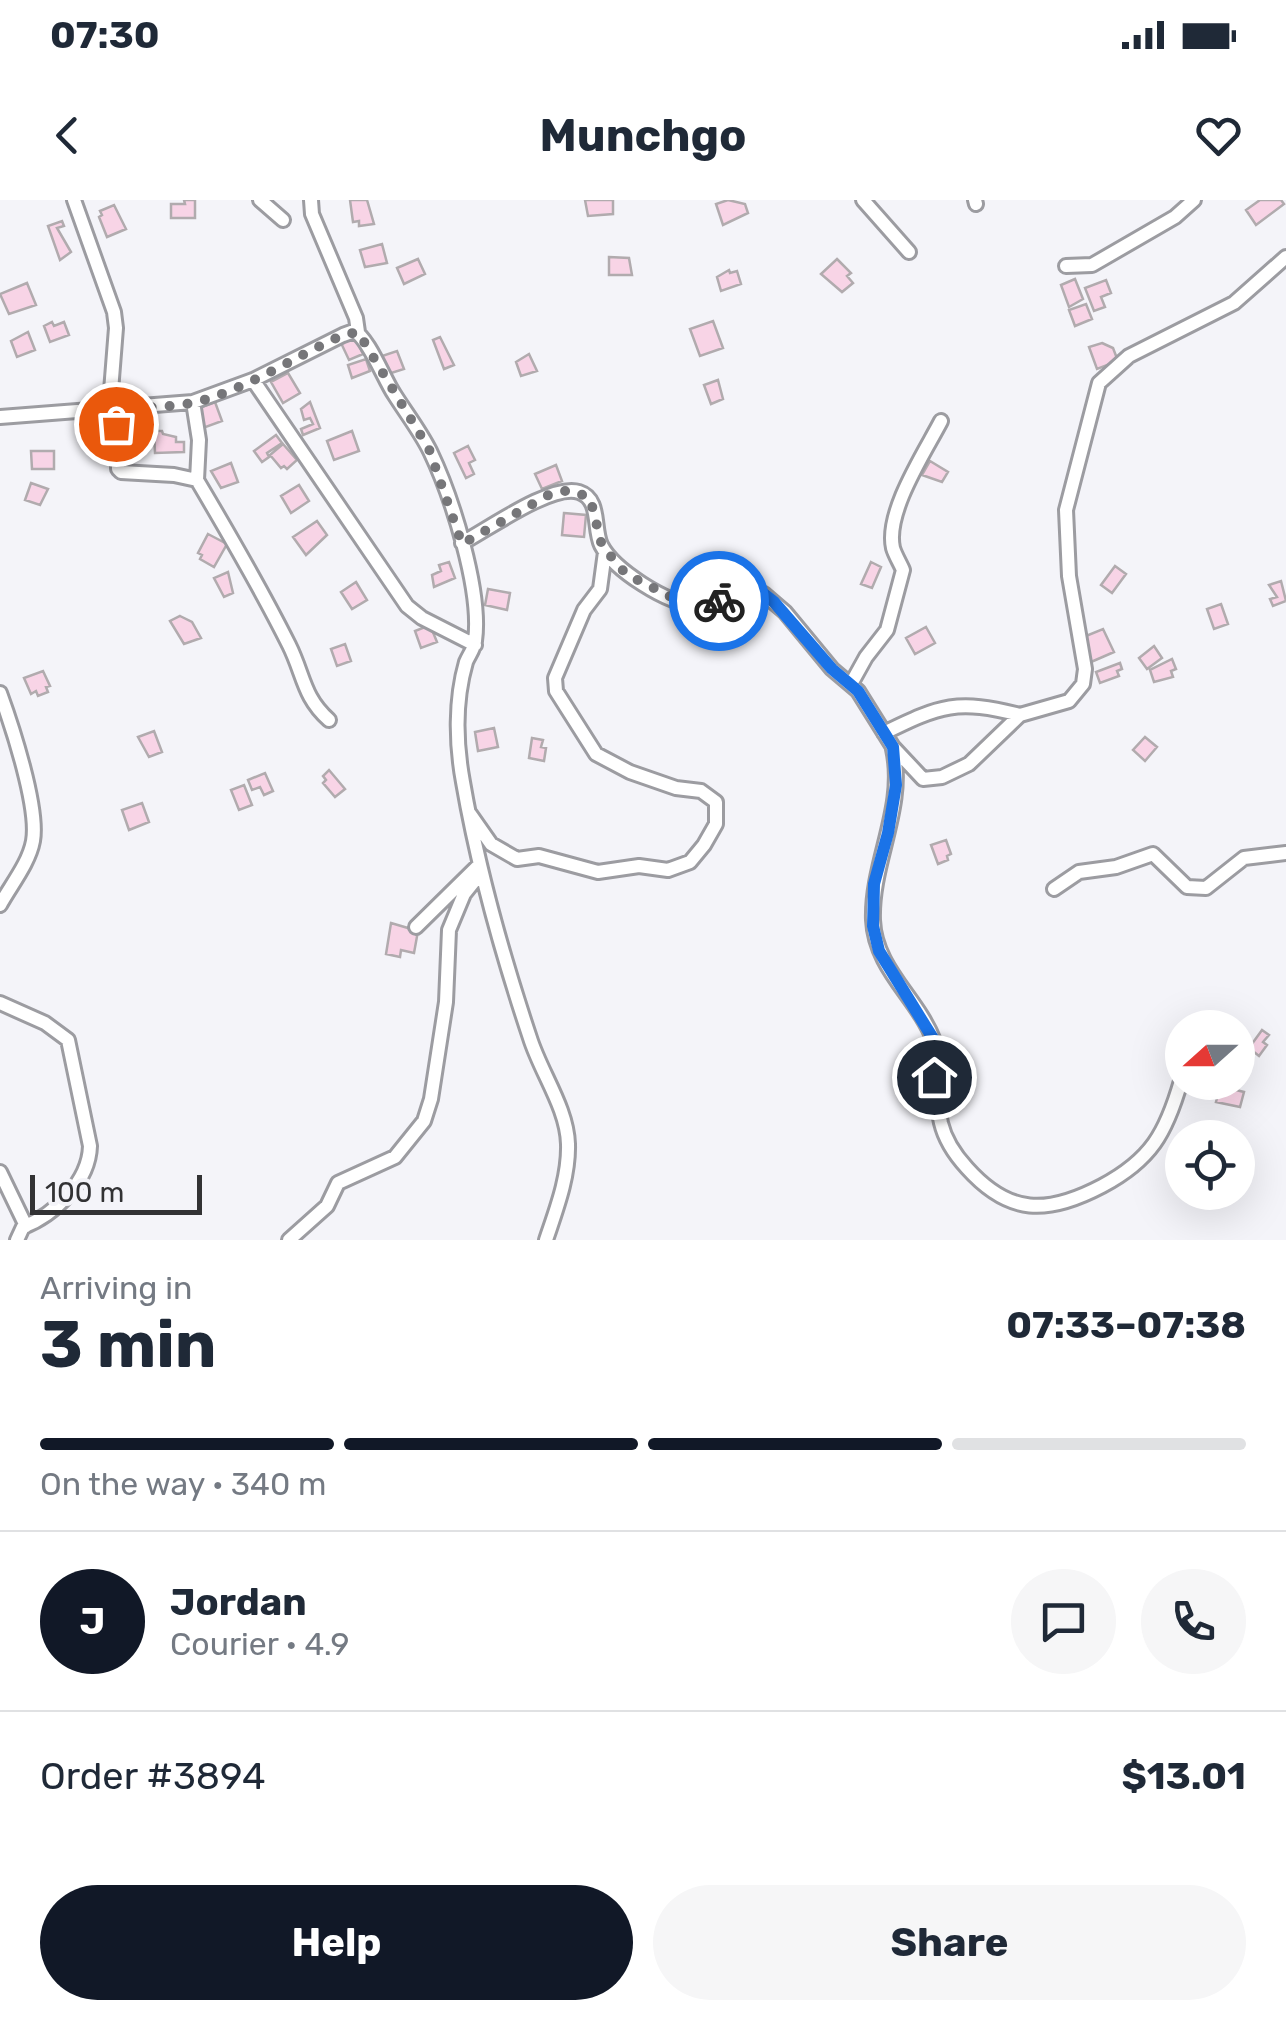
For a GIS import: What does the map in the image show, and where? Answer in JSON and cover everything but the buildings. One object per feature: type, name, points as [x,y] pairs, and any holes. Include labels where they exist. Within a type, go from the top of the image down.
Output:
[{"type":"street","points":[[74,200],[114,312],[117,465],[121,472],[197,480]]},
{"type":"street","points":[[260,200],[284,220]]},
{"type":"street","points":[[311,200],[312,214],[356,318],[358,332],[429,449],[462,544],[475,610],[474,645],[466,662],[457,718],[462,777],[480,869],[530,1039],[566,1128],[566,1168],[546,1240]]},
{"type":"street","points":[[863,200],[909,252]]},
{"type":"street","points":[[1066,266],[1092,265],[1175,217],[1194,200]]},
{"type":"street","points":[[884,733],[920,716],[961,704],[1020,715],[1069,701],[1083,684],[1085,669],[1067,557],[1066,510],[1099,384],[1129,356],[1234,303],[1286,258]]},
{"type":"street","points":[[0,417],[193,402],[253,380],[322,344],[358,332]]},
{"type":"street","points":[[253,380],[407,606],[474,645]]},
{"type":"street","points":[[193,402],[199,440],[197,480],[289,645],[307,694],[329,720]]},
{"type":"street","points":[[851,684],[866,656],[887,630],[903,570],[893,550],[894,524],[910,479],[941,421]]},
{"type":"street","points":[[462,544],[546,496],[571,490],[590,498],[605,552],[626,574],[692,605],[764,594],[785,612],[832,669],[868,702],[893,747],[915,774],[932,780],[969,764],[1020,715]]},
{"type":"street","points":[[470,814],[491,844],[518,859],[539,856],[604,872],[639,866],[668,870],[681,867],[690,862],[716,824],[716,802],[707,794],[630,772],[596,754],[556,691],[555,678],[584,610],[600,590],[605,552]]},
{"type":"street","points":[[0,693],[13,728],[34,835],[28,856],[0,905]]},
{"type":"street","points":[[893,747],[896,785],[874,884],[873,926],[879,951],[934,1040],[938,1112],[942,1130],[960,1161],[1006,1202],[1030,1206],[1072,1198],[1111,1180],[1150,1151],[1164,1130],[1175,1100]]},
{"type":"street","points":[[1054,889],[1079,872],[1116,868],[1153,854],[1186,887],[1206,888],[1244,858],[1286,853]]},
{"type":"street","points":[[416,927],[480,869]]},
{"type":"street","points":[[289,1240],[328,1206],[338,1183],[395,1157],[424,1121],[432,1099],[446,1002],[449,930],[480,869]]},
{"type":"street","points":[[0,1004],[45,1023],[68,1040],[90,1146],[90,1159],[75,1187],[39,1222],[26,1226],[17,1240]]},
{"type":"street","points":[[0,1172],[26,1226]]},
{"type":"way so far","points":[[116,424],[113,409],[178,405],[209,398],[343,335],[358,332],[429,449],[462,544],[552,493],[571,490],[590,498],[597,534],[618,568],[681,602],[700,605],[719,601]]},
{"type":"route","points":[[719,601],[764,594],[774,602],[832,669],[868,702],[893,747],[896,785],[874,884],[873,926],[879,951],[891,974],[934,1040],[934,1077]]}]
